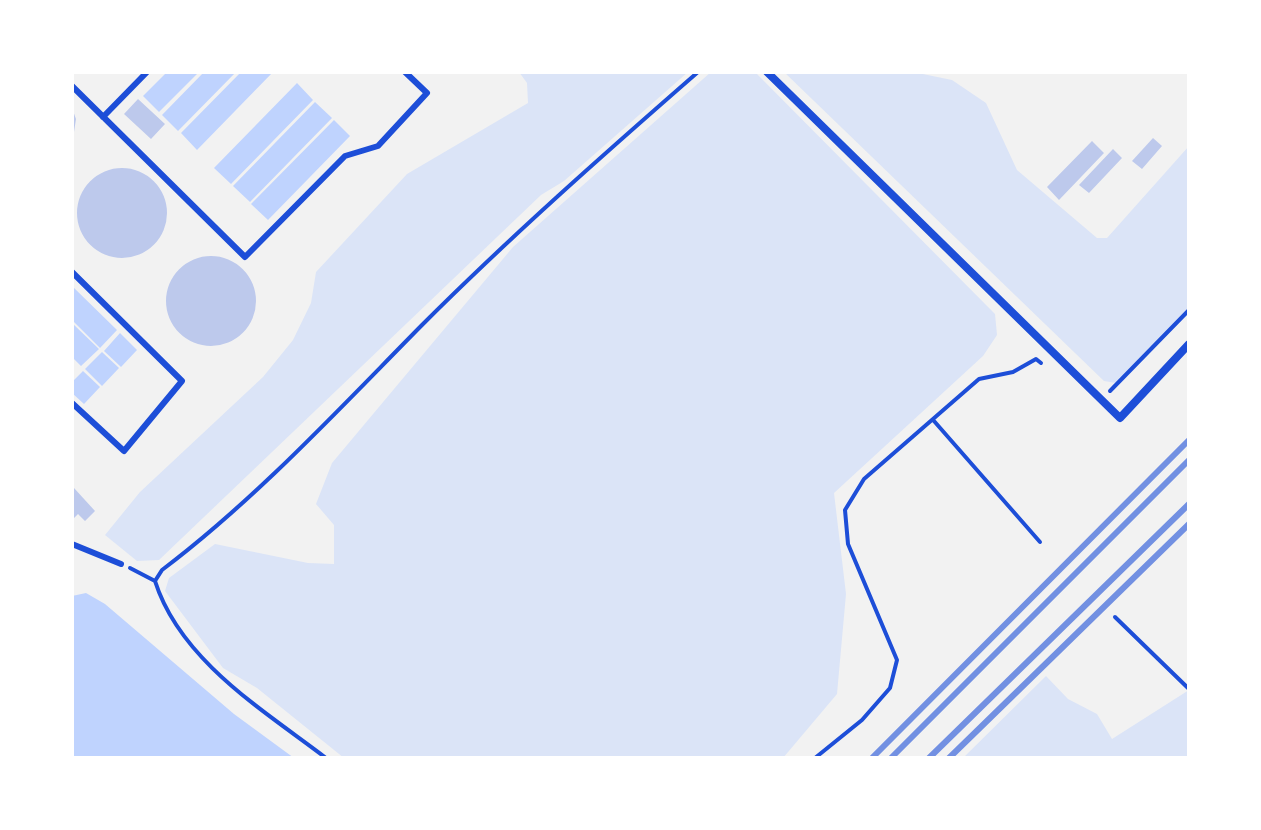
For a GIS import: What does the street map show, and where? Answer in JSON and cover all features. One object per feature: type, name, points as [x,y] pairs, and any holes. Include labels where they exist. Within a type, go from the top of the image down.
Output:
[{"type":"street","points":[[767,72],[1120,418],[1189,344]]},
{"type":"lane","points":[[103,117],[147,72]]},
{"type":"lane","points":[[72,86],[245,257],[345,156],[378,146],[427,93],[405,72]]},
{"type":"lane","points":[[72,272],[182,381],[124,451],[72,403]]},
{"type":"lane","points":[[72,544],[121,564]]},
{"type":"path","points":[[155,581],[162,570],[347,402],[424,323],[593,162],[698,72]]},
{"type":"path","points":[[1102,401],[1189,310]]},
{"type":"path","points":[[815,758],[862,720],[890,688],[897,660],[848,544],[845,510],[864,479],[979,379],[1013,372],[1036,359],[1049,368]]},
{"type":"path","points":[[934,421],[1040,542]]},
{"type":"path","points":[[121,564],[155,581],[161,601],[223,679],[326,758]]},
{"type":"path","points":[[1115,617],[1189,689]]},
{"type":"shaded area","points":[[519,72],[688,72],[564,181],[541,195],[159,560],[137,561],[105,535],[140,492],[263,377],[293,340],[311,303],[316,272],[407,174],[528,103],[527,83]]},
{"type":"shaded area","points":[[711,72],[755,72],[995,314],[997,335],[983,356],[834,493],[846,594],[837,694],[783,758],[344,758],[257,688],[223,668],[165,591],[169,578],[215,544],[308,563],[334,564],[334,525],[316,504],[332,463],[513,247]]},
{"type":"shaded area","points":[[784,72],[913,72],[952,80],[986,103],[1017,170],[1097,238],[1107,238],[1189,146],[1189,310],[1116,383],[1104,381]]},
{"type":"shaded area","points":[[1046,676],[1068,699],[1097,714],[1112,739],[1189,690],[1189,758],[963,758]]},
{"type":"water","points":[[167,72],[199,72],[159,112],[143,96]]},
{"type":"water","points":[[204,72],[236,72],[178,131],[162,115]]},
{"type":"water","points":[[241,72],[273,72],[197,150],[181,133]]},
{"type":"water","points":[[297,83],[313,100],[231,184],[214,168]]},
{"type":"water","points":[[315,102],[332,118],[250,202],[233,186]]},
{"type":"water","points":[[334,120],[350,136],[268,220],[251,204]]},
{"type":"water","points":[[72,286],[117,330],[100,348],[72,320]]},
{"type":"water","points":[[72,323],[99,349],[81,366],[72,357]]},
{"type":"water","points":[[120,333],[137,350],[121,367],[104,351]]},
{"type":"water","points":[[102,352],[119,368],[102,386],[85,369]]},
{"type":"water","points":[[83,371],[100,387],[84,404],[72,393],[72,382]]},
{"type":"water","points":[[86,593],[105,604],[234,714],[294,758],[72,758],[72,596]]},
{"type":"building","points":[[138,99],[165,124],[151,139],[124,114]]},
{"type":"building","points":[[72,108],[76,119],[72,145]]},
{"type":"building","points":[[1153,138],[1162,146],[1142,169],[1132,161]]},
{"type":"building","points":[[1092,141],[1104,153],[1059,200],[1047,187]]},
{"type":"building","points":[[1113,149],[1122,158],[1089,193],[1079,185]]},
{"type":"building","points":[[122,168],[139,172],[154,181],[163,196],[167,213],[163,230],[154,245],[139,254],[122,258],[105,254],[90,245],[81,230],[77,213],[81,196],[90,181],[105,172]]},
{"type":"building","points":[[211,256],[228,260],[243,269],[252,284],[256,301],[252,318],[243,333],[228,342],[211,346],[194,342],[179,333],[170,318],[166,301],[170,284],[179,269],[194,260]]},
{"type":"building","points":[[74,488],[95,511],[85,521],[78,514],[72,520]]},
{"type":"railway","points":[[872,758],[1189,440]]},
{"type":"railway","points":[[891,758],[1189,460]]},
{"type":"railway","points":[[929,758],[1189,504]]},
{"type":"railway","points":[[949,758],[1189,524]]}]
